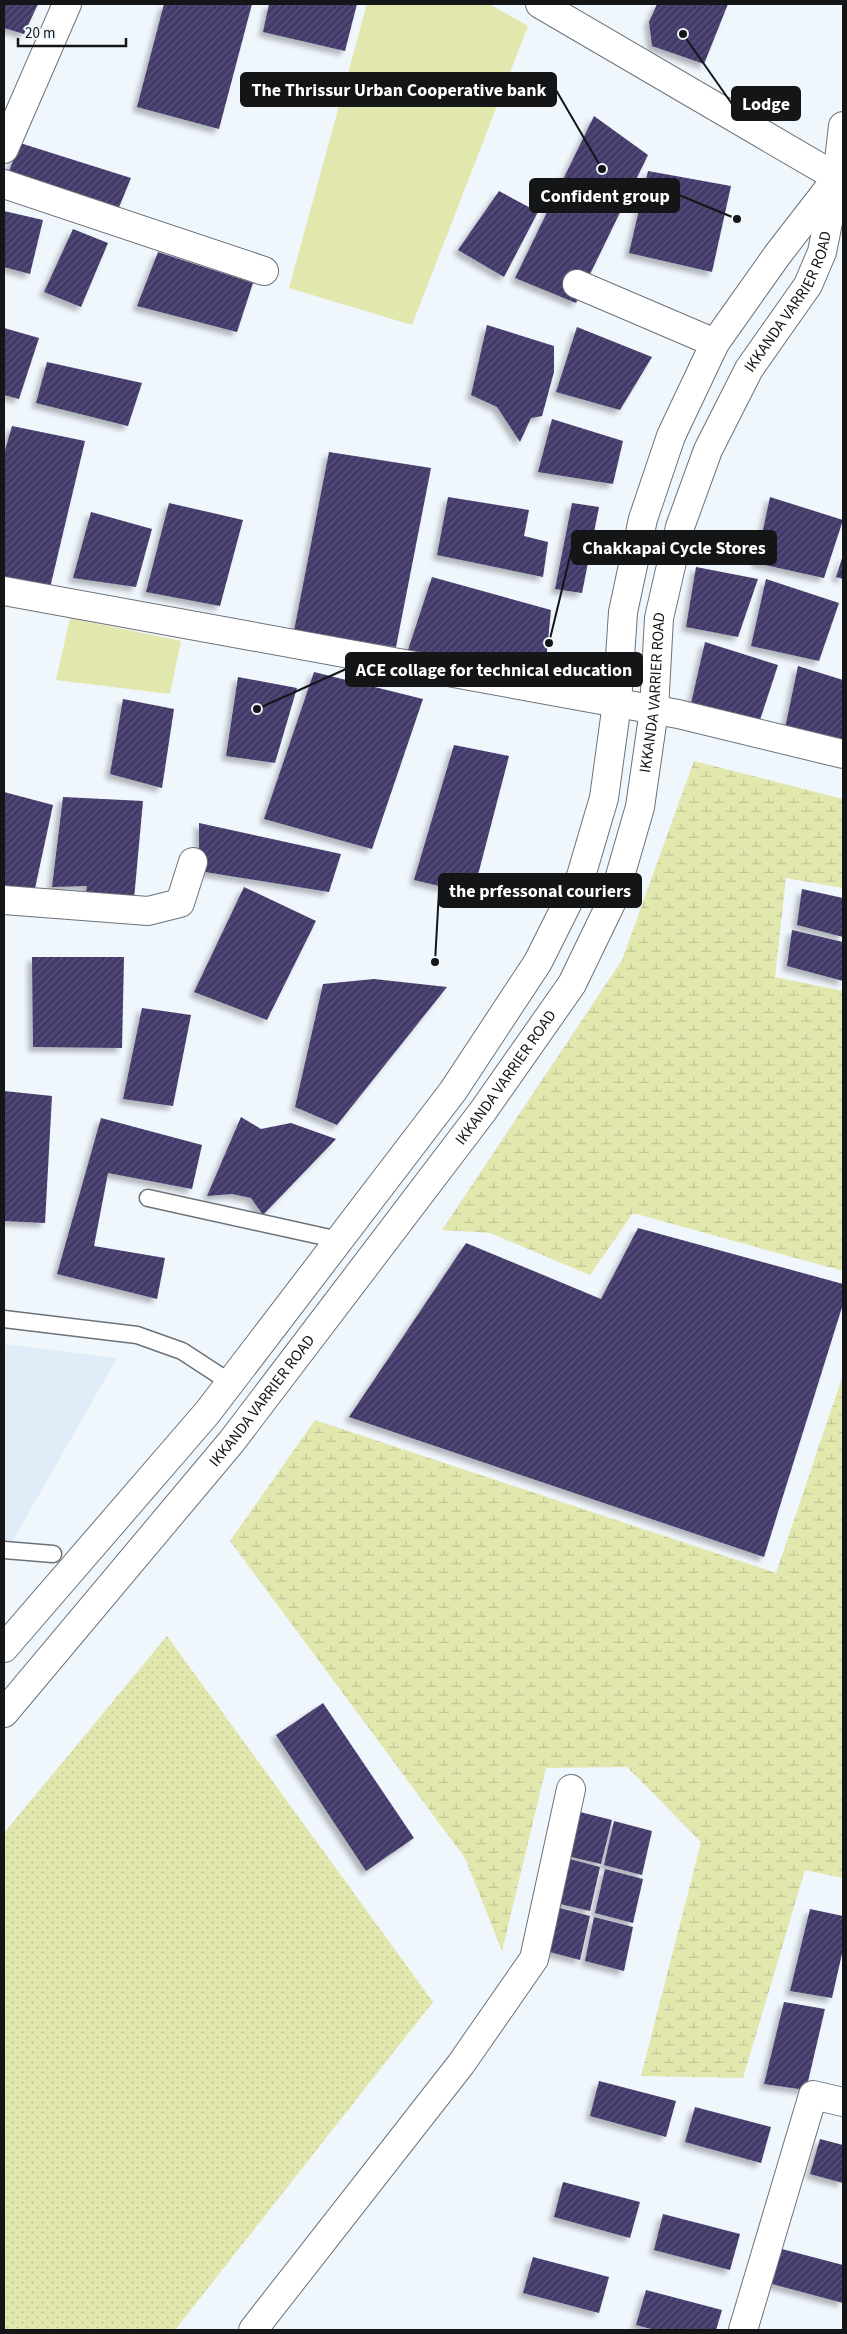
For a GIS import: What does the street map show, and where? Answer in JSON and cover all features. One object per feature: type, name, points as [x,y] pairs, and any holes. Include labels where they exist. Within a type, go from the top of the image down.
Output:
[{"type":"main road","points":[[4,149],[67,4]]},
{"type":"main road","points":[[540,4],[840,180],[843,126]]},
{"type":"main road","name":"IKKANDA VARRIER ROAD","points":[[4,1648],[201,1421],[453,1091],[538,962],[581,876],[604,798],[617,703],[623,612],[643,519],[671,436],[715,343],[778,254],[840,180]]},
{"type":"main road","name":"IKKANDA VARRIER ROAD","points":[[4,1713],[232,1441],[483,1110],[572,984],[614,897],[640,807],[654,710],[659,618],[680,527],[708,450],[749,369],[808,285],[822,252],[840,180]]},
{"type":"main road","points":[[4,184],[264,271]]},
{"type":"main road","points":[[577,284],[715,343]]},
{"type":"main road","points":[[4,591],[654,710],[843,754]]},
{"type":"main road","points":[[4,900],[148,910],[180,903],[193,862]]},
{"type":"main road","points":[[253,2330],[462,2064],[534,1959],[571,1789]]},
{"type":"main road","points":[[743,2330],[814,2095],[843,2102]]},
{"type":"lane","points":[[148,1198],[339,1240]]},
{"type":"lane","points":[[4,1319],[137,1335],[182,1351],[230,1382]]},
{"type":"lane","points":[[4,1550],[53,1554]]},
{"type":"shaded area","points":[[4,1344],[117,1358],[4,1556]]},
{"type":"green space","points":[[367,4],[489,4],[528,26],[412,325],[289,288]]},
{"type":"green space","points":[[70,618],[181,641],[170,694],[56,680]]},
{"type":"green space","points":[[694,761],[843,799],[843,888],[786,878],[775,977],[843,991],[843,1271],[633,1213],[590,1275],[490,1233],[442,1230],[622,960]]},
{"type":"green space","points":[[843,1375],[843,1878],[805,1870],[743,2078],[641,2076],[701,1842],[627,1767],[546,1768],[502,1951],[465,1858],[230,1541],[315,1420],[776,1573]]},
{"type":"green space","points":[[167,1636],[433,2002],[175,2330],[4,2330],[4,1833]]},
{"type":"building","points":[[4,4],[38,4],[24,34],[4,28]]},
{"type":"building","points":[[164,4],[252,4],[219,129],[137,107]]},
{"type":"building","points":[[269,4],[357,4],[345,51],[263,32]]},
{"type":"building","points":[[657,4],[728,4],[704,64],[652,46],[649,22]]},
{"type":"building","points":[[594,116],[648,155],[576,303],[515,278]]},
{"type":"building","points":[[20,143],[131,178],[115,217],[4,184]]},
{"type":"building","points":[[648,171],[731,186],[712,272],[629,253]]},
{"type":"building","points":[[499,191],[538,212],[504,277],[458,250]]},
{"type":"building","points":[[4,211],[43,220],[30,274],[4,267]]},
{"type":"building","points":[[73,229],[108,243],[81,307],[44,292]]},
{"type":"building","points":[[158,252],[253,283],[237,332],[137,306]]},
{"type":"building","points":[[487,325],[554,346],[554,372],[542,416],[531,418],[520,442],[497,407],[471,395]]},
{"type":"building","points":[[577,327],[652,357],[620,410],[556,392]]},
{"type":"building","points":[[4,328],[39,338],[19,399],[4,395]]},
{"type":"building","points":[[47,362],[142,383],[128,426],[36,403]]},
{"type":"building","points":[[552,419],[623,441],[613,484],[538,472]]},
{"type":"building","points":[[12,426],[85,441],[49,592],[4,584],[4,454]]},
{"type":"building","points":[[329,452],[431,468],[396,647],[294,631]]},
{"type":"building","points":[[448,497],[529,510],[524,536],[548,542],[543,577],[437,555]]},
{"type":"building","points":[[770,497],[843,520],[824,578],[756,563]]},
{"type":"building","points":[[169,503],[243,520],[220,606],[146,592]]},
{"type":"building","points":[[572,503],[599,507],[582,593],[555,589]]},
{"type":"building","points":[[91,512],[152,529],[136,587],[73,578]]},
{"type":"building","points":[[843,555],[843,579],[836,577]]},
{"type":"building","points":[[696,567],[758,579],[738,637],[686,627]]},
{"type":"building","points":[[432,577],[551,610],[544,682],[406,656]]},
{"type":"building","points":[[766,579],[839,603],[819,661],[751,646]]},
{"type":"building","points":[[705,642],[778,665],[759,723],[690,708]]},
{"type":"building","points":[[798,666],[843,680],[843,745],[784,733]]},
{"type":"building","points":[[314,672],[423,699],[372,849],[264,819]]},
{"type":"building","points":[[238,677],[297,688],[275,763],[226,756]]},
{"type":"building","points":[[123,699],[174,709],[162,788],[110,774]]},
{"type":"building","points":[[454,745],[509,756],[473,894],[414,880]]},
{"type":"building","points":[[4,792],[53,805],[34,893],[4,889]]},
{"type":"building","points":[[63,797],[143,801],[134,899],[85,898],[87,886],[52,887]]},
{"type":"building","points":[[199,823],[341,854],[329,892],[199,871]]},
{"type":"building","points":[[244,887],[316,921],[267,1020],[194,992]]},
{"type":"building","points":[[802,889],[843,898],[843,937],[797,925]]},
{"type":"building","points":[[792,930],[843,942],[843,981],[787,966]]},
{"type":"building","points":[[32,957],[124,957],[122,1048],[33,1047]]},
{"type":"building","points":[[374,979],[447,987],[337,1125],[295,1107],[323,984]]},
{"type":"building","points":[[142,1008],[191,1015],[173,1106],[123,1099]]},
{"type":"building","points":[[4,1091],[52,1096],[45,1223],[4,1221]]},
{"type":"building","points":[[241,1117],[261,1129],[291,1123],[336,1139],[263,1215],[251,1198],[232,1194],[207,1196]]},
{"type":"building","points":[[101,1118],[202,1145],[192,1189],[108,1173],[94,1246],[165,1258],[157,1299],[57,1274]]},
{"type":"building","points":[[638,1228],[843,1284],[843,1304],[764,1557],[349,1417],[466,1243],[601,1299]]},
{"type":"building","points":[[323,1703],[414,1838],[366,1871],[276,1735]]},
{"type":"building","points":[[572,1810],[612,1820],[601,1864],[563,1855]]},
{"type":"building","points":[[614,1821],[652,1831],[642,1875],[604,1865]]},
{"type":"building","points":[[562,1857],[600,1867],[590,1911],[552,1902]]},
{"type":"building","points":[[605,1869],[643,1879],[633,1923],[595,1913]]},
{"type":"building","points":[[552,1906],[590,1916],[580,1960],[542,1950]]},
{"type":"building","points":[[810,1909],[843,1916],[843,1949],[832,1998],[790,1991]]},
{"type":"building","points":[[594,1917],[633,1927],[624,1971],[585,1961]]},
{"type":"building","points":[[784,2002],[825,2009],[806,2090],[764,2084]]},
{"type":"building","points":[[599,2081],[676,2101],[666,2137],[590,2116]]},
{"type":"building","points":[[695,2107],[771,2127],[761,2163],[685,2142]]},
{"type":"building","points":[[820,2139],[843,2145],[843,2183],[810,2174]]},
{"type":"building","points":[[563,2182],[640,2202],[630,2238],[554,2217]]},
{"type":"building","points":[[663,2214],[740,2234],[730,2270],[654,2250]]},
{"type":"building","points":[[782,2249],[843,2265],[843,2303],[772,2284]]},
{"type":"building","points":[[533,2257],[609,2277],[599,2313],[523,2293]]},
{"type":"building","points":[[646,2290],[722,2310],[716,2330],[655,2330],[636,2325]]},
{"type":"place","name":"Lodge","points":[[683,34]]},
{"type":"place","name":"The Thrissur Urban Cooperative bank","points":[[602,169]]},
{"type":"place","name":"Confident group","points":[[737,219]]},
{"type":"place","name":"Chakkapai Cycle Stores","points":[[549,643]]},
{"type":"place","name":"ACE collage for technical education","points":[[257,709]]},
{"type":"place","name":"the prfessonal couriers","points":[[435,962]]}]
